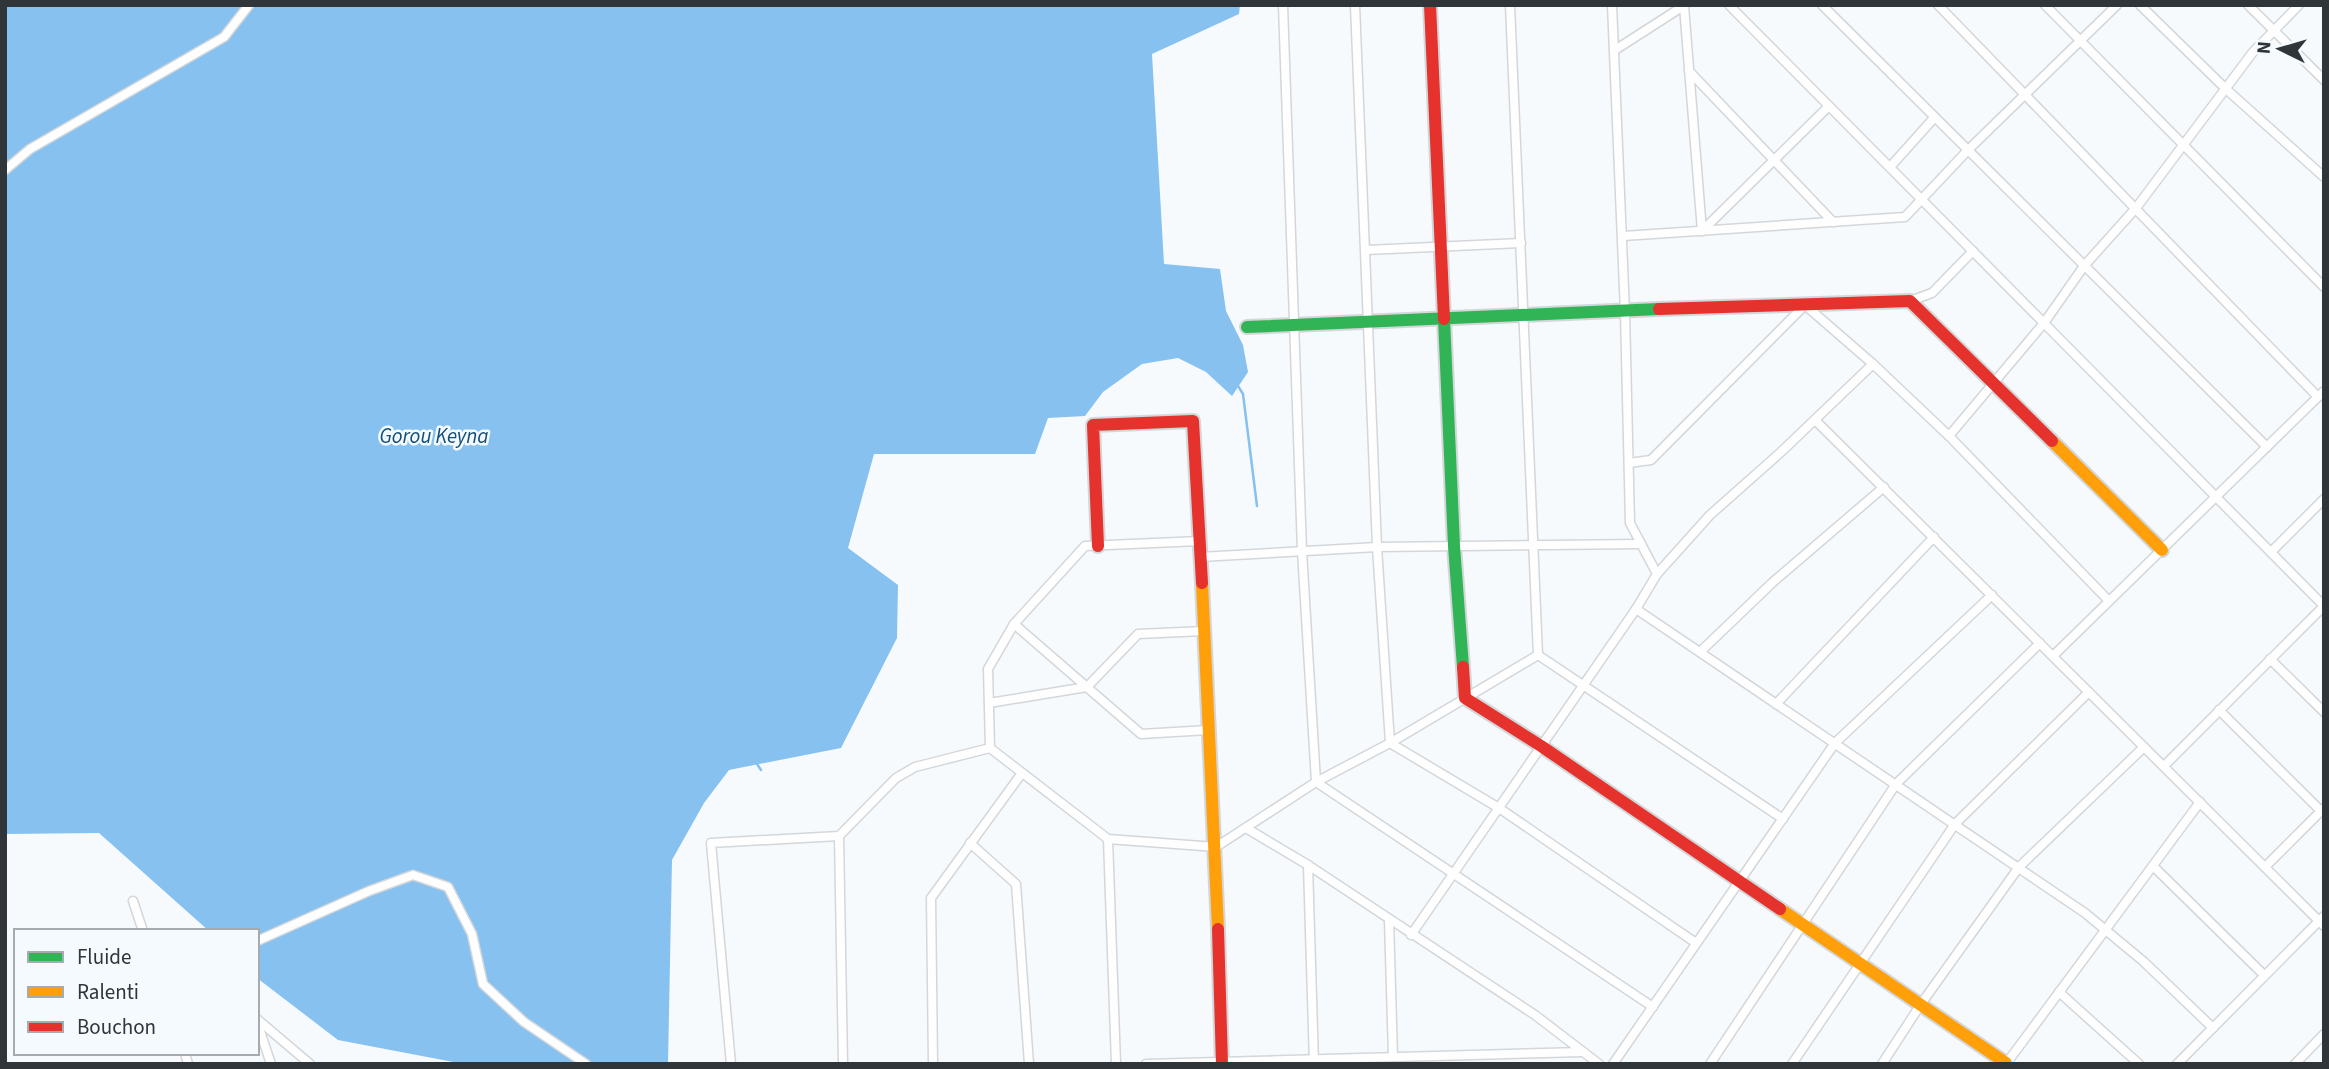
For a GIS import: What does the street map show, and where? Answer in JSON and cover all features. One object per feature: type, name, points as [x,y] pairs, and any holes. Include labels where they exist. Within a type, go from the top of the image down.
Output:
[{"type":"street","points":[[5,170],[30,149],[224,37],[249,5]]},
{"type":"street","points":[[1283,5],[1302,551],[1316,782]]},
{"type":"street","points":[[1355,5],[1377,547],[1390,743]]},
{"type":"street","points":[[1430,5],[1454,546],[1465,698]]},
{"type":"street","points":[[1510,5],[1538,655]]},
{"type":"street","points":[[1612,5],[1623,236],[1630,523],[1657,574]]},
{"type":"street","points":[[1615,50],[1684,5],[1702,231]]},
{"type":"street","points":[[1730,5],[2324,606],[2164,766]]},
{"type":"street","points":[[1822,5],[2267,447]]},
{"type":"street","points":[[1938,5],[2321,394],[2053,656]]},
{"type":"street","points":[[2045,5],[2324,287]]},
{"type":"street","points":[[1623,236],[1905,217],[1968,150],[2117,5]]},
{"type":"street","points":[[2140,5],[2226,89],[2324,177]]},
{"type":"street","points":[[2248,5],[2324,80]]},
{"type":"street","points":[[1950,436],[2044,323],[2084,266],[2136,208],[2253,52],[2299,5]]},
{"type":"street","points":[[1689,71],[1833,222]]},
{"type":"street","points":[[1702,231],[1829,106]]},
{"type":"street","points":[[1890,167],[1934,118]]},
{"type":"street","points":[[1366,250],[1521,243]]},
{"type":"street","points":[[1247,327],[1524,314],[1910,301],[1932,292],[1973,251]]},
{"type":"street","points":[[1910,301],[2162,550]]},
{"type":"street","points":[[1805,305],[1950,436],[2109,601]]},
{"type":"street","points":[[1629,463],[1651,460],[1805,305]]},
{"type":"street","points":[[1411,935],[1636,609],[1657,574],[1710,515],[1873,364]]},
{"type":"street","points":[[1815,420],[2322,921],[2264,975],[2177,1064]]},
{"type":"street","points":[[1098,546],[1093,425],[1193,421],[1216,846],[1222,1063]]},
{"type":"street","points":[[1700,652],[1773,582],[1884,487]]},
{"type":"street","points":[[2270,552],[2324,499]]},
{"type":"street","points":[[1776,704],[1934,537]]},
{"type":"street","points":[[990,748],[988,669],[1014,624],[1085,546],[1200,541]]},
{"type":"street","points":[[1200,557],[1377,547],[1533,543],[1642,544]]},
{"type":"street","points":[[1613,1064],[1835,743],[1992,595]]},
{"type":"street","points":[[1636,609],[2019,867],[2106,929],[2213,1028]]},
{"type":"street","points":[[1014,624],[1141,734],[1208,730]]},
{"type":"street","points":[[989,703],[1087,687],[1139,634],[1204,631]]},
{"type":"street","points":[[1710,1064],[1896,784],[2040,643]]},
{"type":"street","points":[[1538,655],[1783,818]]},
{"type":"street","points":[[990,748],[1108,839],[1216,846],[1316,782],[1390,743],[1538,655]]},
{"type":"street","points":[[2270,659],[2324,712]]},
{"type":"street","points":[[1792,1064],[1955,824],[2089,692]]},
{"type":"street","points":[[1465,698],[1802,922],[2006,1063],[2200,802]]},
{"type":"street","points":[[2219,710],[2322,810],[2265,867]]},
{"type":"street","points":[[1390,743],[1499,808],[1696,943]]},
{"type":"street","points":[[1882,1064],[1921,1004],[2019,867],[2144,747]]},
{"type":"street","points":[[730,1064],[711,843],[839,836],[896,778],[915,767],[990,748]]},
{"type":"street","points":[[933,1064],[931,898],[1022,772]]},
{"type":"street","points":[[1316,782],[1653,1007]]},
{"type":"street","points":[[1246,828],[1308,865],[1535,1015],[1599,1064]]},
{"type":"street","points":[[839,836],[843,1064]]},
{"type":"street","points":[[1108,839],[1116,1064]]},
{"type":"street","points":[[971,844],[1016,884],[1028,1064]]},
{"type":"street","points":[[1308,865],[1314,1062]]},
{"type":"street","points":[[2152,866],[2264,975]]},
{"type":"street","points":[[259,940],[369,891],[413,875],[448,887],[472,934],[483,984],[524,1022],[586,1064]]},
{"type":"street","points":[[133,901],[142,929]]},
{"type":"street","points":[[1389,920],[1393,1057]]},
{"type":"street","points":[[2059,992],[2139,1064]]},
{"type":"street","points":[[259,1022],[310,1064]]},
{"type":"street","points":[[259,1026],[271,1064]]},
{"type":"street","points":[[2295,1064],[2324,1034]]},
{"type":"street","points":[[1146,1064],[1314,1062],[1583,1052]]},
{"type":"street","points":[[1560,1053],[1560,1064]]},
{"type":"water","name":"Gorou Keyna","points":[[5,5],[1240,5],[1239,14],[1152,54],[1164,264],[1220,269],[1226,311],[1243,345],[1248,372],[1232,396],[1206,372],[1178,358],[1142,364],[1103,392],[1085,416],[1048,418],[1035,454],[874,454],[848,548],[898,585],[897,638],[841,748],[729,770],[704,803],[672,860],[668,1064],[464,1064],[338,1040],[259,980],[259,929],[207,929],[99,833],[5,834]]},
{"type":"waterway","points":[[1238,386],[1243,394],[1257,506]]},
{"type":"waterway","points":[[755,761],[761,770]]},
{"type":"traffic: fast","points":[[1247,327],[1659,309]]},
{"type":"traffic: fast","points":[[1444,319],[1454,546],[1463,667]]},
{"type":"traffic: slow","points":[[2052,441],[2162,550]]},
{"type":"traffic: slow","points":[[1202,583],[1218,929]]},
{"type":"traffic: slow","points":[[1780,909],[2006,1063]]},
{"type":"traffic: jam","points":[[1430,5],[1444,319]]},
{"type":"traffic: jam","points":[[1659,309],[1910,301],[2052,441]]},
{"type":"traffic: jam","points":[[1098,546],[1093,425],[1193,421],[1202,583]]},
{"type":"traffic: jam","points":[[1463,667],[1465,698],[1541,746],[1780,909]]},
{"type":"traffic: jam","points":[[1218,929],[1222,1064]]}]
